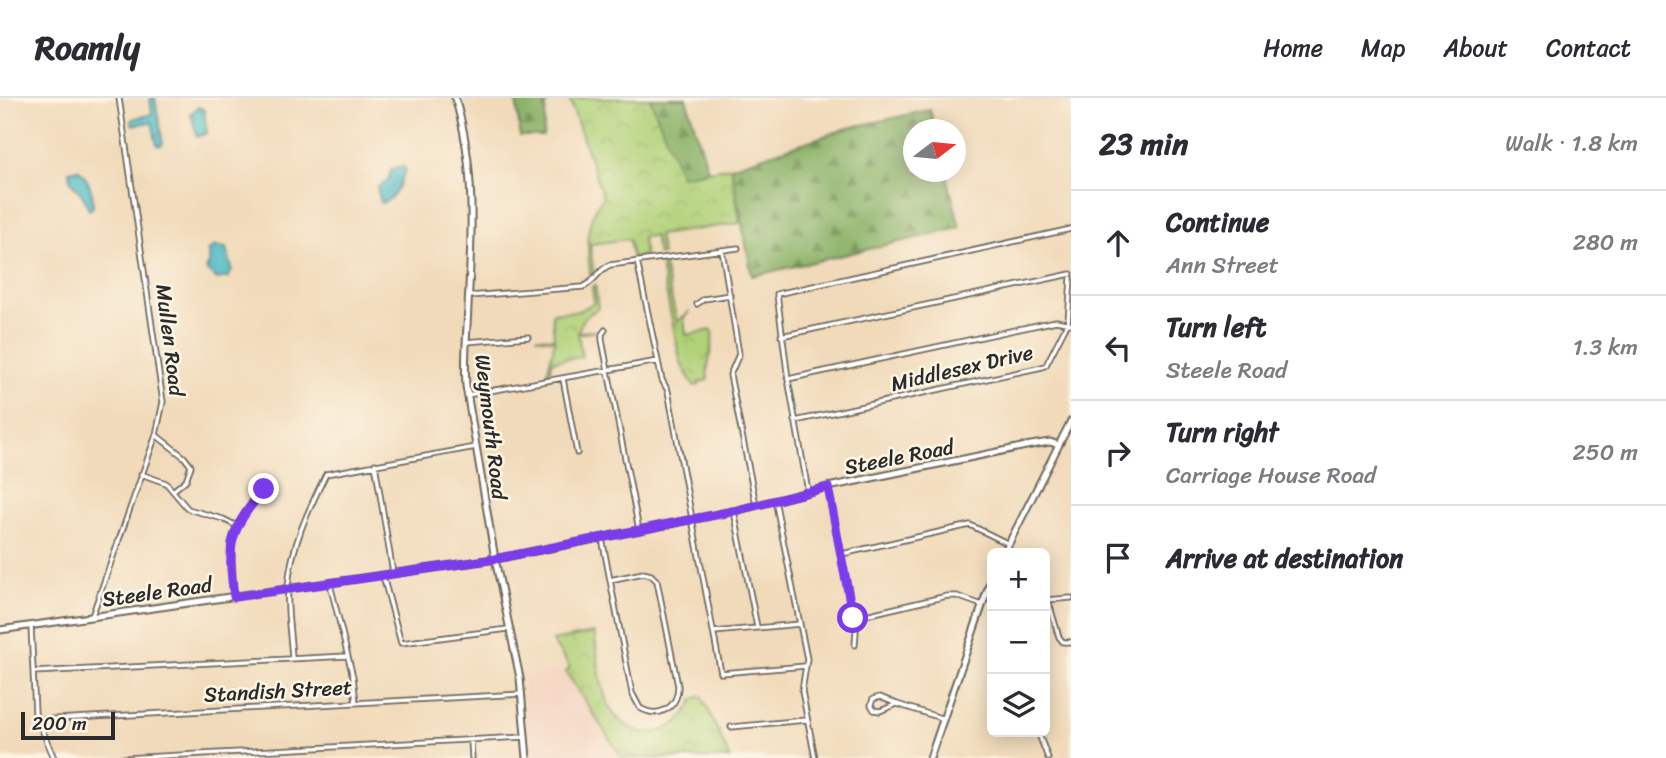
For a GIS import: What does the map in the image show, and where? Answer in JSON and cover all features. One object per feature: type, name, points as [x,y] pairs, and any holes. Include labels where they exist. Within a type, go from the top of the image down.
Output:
[{"type":"street","name":"Mullen Road","points":[[92,617],[156,435],[162,410],[162,388],[119,98]]},
{"type":"street","name":"Weymouth Road","points":[[455,98],[466,146],[471,185],[465,363],[467,395],[495,559],[522,694],[527,758]]},
{"type":"street","points":[[808,491],[788,379],[777,294],[1071,230]]},
{"type":"street","points":[[469,296],[583,287],[594,281],[606,267],[738,248]]},
{"type":"street","points":[[722,250],[740,354],[730,375],[756,505]]},
{"type":"street","points":[[637,261],[662,380],[668,391],[721,673],[806,666]]},
{"type":"street","points":[[782,336],[1071,276]]},
{"type":"street","name":"Middlesex Drive","points":[[795,421],[1046,365],[1069,323],[1071,276]]},
{"type":"street","points":[[697,304],[704,299],[730,295]]},
{"type":"street","points":[[788,379],[1056,321],[1069,323]]},
{"type":"street","points":[[606,330],[602,334],[602,340],[639,530]]},
{"type":"street","points":[[466,342],[528,337]]},
{"type":"street","points":[[467,395],[658,361]]},
{"type":"street","points":[[563,379],[577,453]]},
{"type":"street","points":[[1007,548],[1071,421]]},
{"type":"street","points":[[156,435],[191,466],[186,480],[174,490]]},
{"type":"street","name":"Steele Road","points":[[0,630],[495,559],[692,520],[808,491],[1043,443],[1059,445]]},
{"type":"street","points":[[292,659],[287,590],[292,560],[300,529],[326,474],[476,447]]},
{"type":"street","points":[[375,464],[393,575]]},
{"type":"street","points":[[141,474],[166,483],[188,509],[215,516],[236,526]]},
{"type":"street","points":[[828,487],[853,618],[855,645]]},
{"type":"street","points":[[234,597],[230,552],[236,526],[260,492]]},
{"type":"street","points":[[775,500],[800,624],[806,666],[802,691],[815,758]]},
{"type":"street","points":[[734,511],[757,627]]},
{"type":"street","points":[[842,554],[970,525],[1009,544]]},
{"type":"street","points":[[602,538],[610,580],[634,700],[640,708],[649,712],[664,711],[674,704],[678,687],[657,581],[651,575],[643,573],[610,580]]},
{"type":"street","points":[[383,576],[401,643],[508,629]]},
{"type":"street","points":[[330,584],[353,677],[356,703]]},
{"type":"street","points":[[930,758],[987,591]]},
{"type":"street","points":[[853,618],[947,596],[987,603]]},
{"type":"street","points":[[1050,600],[1071,598]]},
{"type":"street","points":[[1050,610],[1059,638],[1063,642],[1071,642]]},
{"type":"street","points":[[713,632],[800,624]]},
{"type":"street","points":[[31,626],[37,720],[54,758]]},
{"type":"street","points":[[33,672],[347,656]]},
{"type":"street","name":"Standish Street","points":[[37,720],[522,694]]},
{"type":"street","points":[[897,704],[880,711],[874,710],[871,705],[873,699],[880,697],[944,719]]},
{"type":"street","points":[[732,727],[807,720]]},
{"type":"street","points":[[124,758],[525,737]]},
{"type":"street","points":[[1040,737],[1048,758]]},
{"type":"street","points":[[471,740],[472,758]]},
{"type":"shaded area","points":[[566,672],[622,758],[530,758],[523,674]]},
{"type":"green space","points":[[516,98],[547,98],[543,136],[520,136]]},
{"type":"green space","points":[[569,98],[650,98],[681,176],[731,167],[740,223],[658,235],[662,254],[658,255],[654,236],[642,237],[645,256],[632,258],[629,239],[590,244],[594,276],[591,279],[589,226],[603,197]]},
{"type":"green space","points":[[650,98],[686,98],[708,170],[681,177]]},
{"type":"green space","points":[[930,110],[932,119],[903,119],[903,182],[948,182],[960,228],[752,276],[731,167],[848,128]]},
{"type":"green space","points":[[663,261],[677,322],[690,311],[684,319],[686,335],[712,330],[708,380],[699,382],[699,385],[694,386],[681,364],[660,262]]},
{"type":"green space","points":[[595,285],[598,308],[583,319],[578,332],[596,331],[578,334],[582,357],[552,361],[549,378],[546,378],[555,340],[536,337],[554,338],[552,313],[578,311],[594,303],[592,287]]},
{"type":"green space","points":[[594,633],[603,690],[618,719],[640,731],[659,732],[676,723],[694,699],[702,696],[730,758],[622,758],[566,672],[570,667],[552,641]]},
{"type":"water","points":[[150,98],[155,98],[163,144],[160,146],[157,145],[152,122],[133,125],[131,122],[132,119],[152,114]]},
{"type":"water","points":[[198,107],[204,110],[207,133],[197,137],[191,114]]},
{"type":"water","points":[[403,166],[406,170],[397,190],[391,198],[381,203],[377,188],[388,180],[391,170]]},
{"type":"water","points":[[78,169],[85,176],[91,191],[93,207],[89,210],[70,177],[69,171]]},
{"type":"water","points":[[215,246],[226,248],[232,269],[229,277],[217,279],[206,270],[209,250]]},
{"type":"route","points":[[264,489],[243,515],[231,544],[234,597],[495,559],[734,511],[828,487],[853,618]]}]
